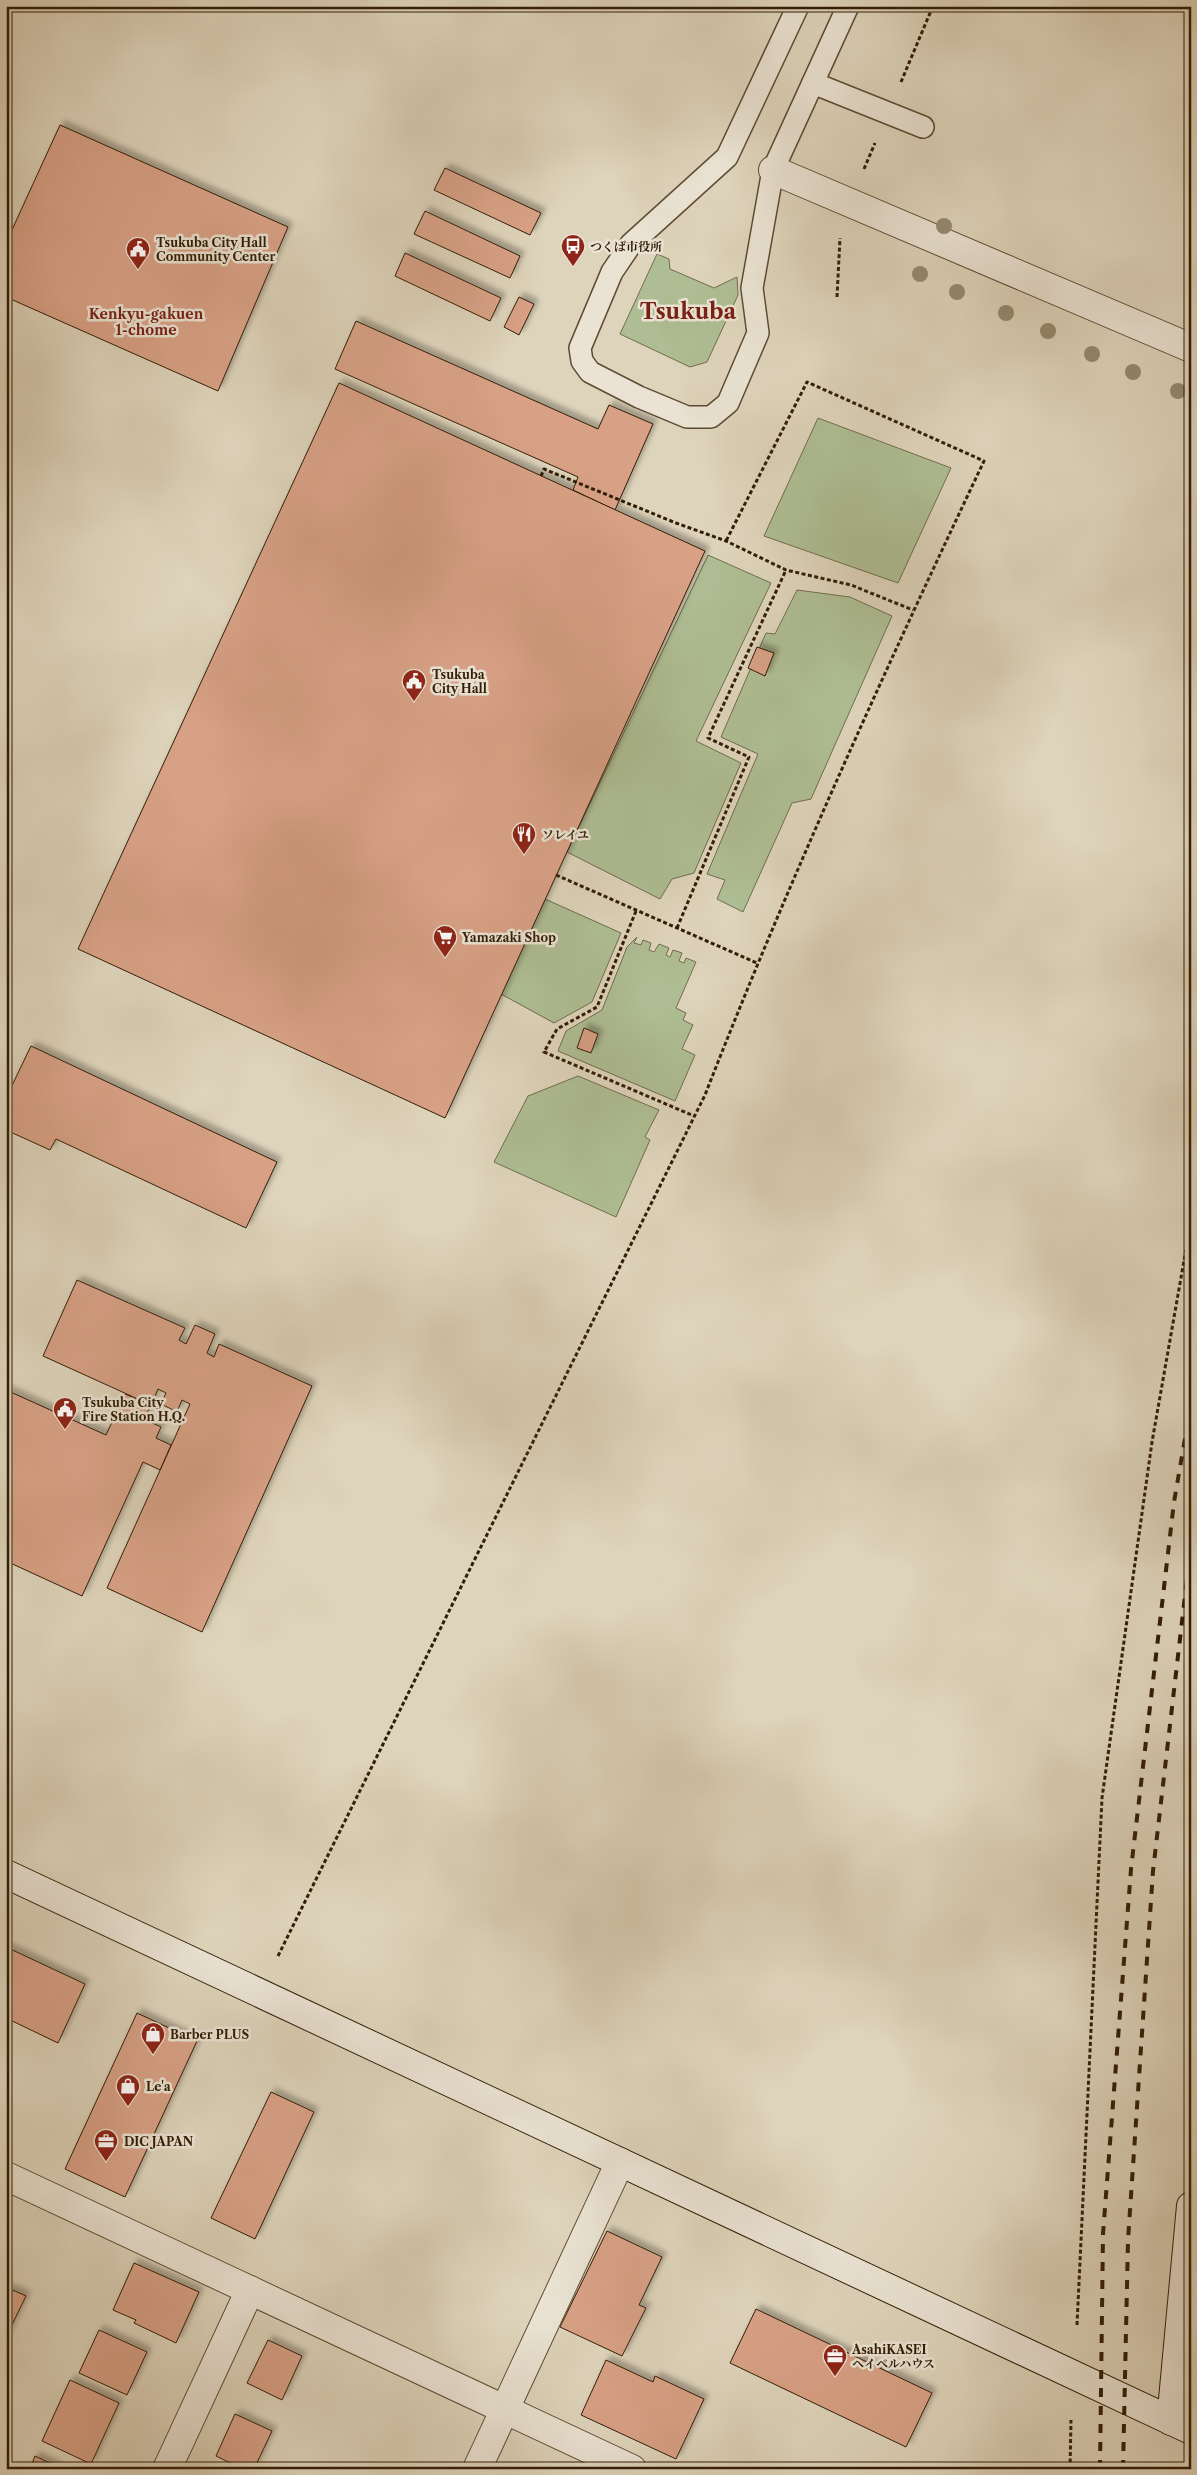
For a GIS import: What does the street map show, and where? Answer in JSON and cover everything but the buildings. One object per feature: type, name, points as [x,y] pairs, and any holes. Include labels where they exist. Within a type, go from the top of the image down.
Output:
[{"type":"street","points":[[773,170],[1191,348]]},
{"type":"street","points":[[6,1874],[1181,2425],[1191,2206]]},
{"type":"street","points":[[477,2469],[620,2162]]},
{"type":"street","points":[[6,2176],[632,2469]]},
{"type":"street","points":[[167,2469],[250,2290]]},
{"type":"lane","points":[[798,6],[727,157],[631,244],[612,272],[580,348],[582,361],[590,372],[639,397],[687,417],[710,417],[728,403],[758,333],[752,288],[773,170],[848,6]]},
{"type":"lane","points":[[813,82],[923,128]]},
{"type":"path","points":[[837,297],[840,224],[933,6]]},
{"type":"path","points":[[278,1956],[705,1095],[757,963],[914,610],[984,461],[807,382],[726,541]]},
{"type":"path","points":[[541,476],[544,469],[676,523],[726,541],[786,570],[851,585],[914,610]]},
{"type":"path","points":[[677,928],[749,757],[708,738],[786,570]]},
{"type":"path","points":[[556,875],[757,963]]},
{"type":"path","points":[[636,911],[597,1007],[556,1029],[544,1052],[694,1116]]},
{"type":"path","points":[[1077,2325],[1102,1798],[1152,1442],[1191,1221]]},
{"type":"path","points":[[1070,2469],[1071,2420]]},
{"type":"green space","points":[[657,254],[669,259],[670,269],[714,288],[737,277],[738,295],[707,362],[690,367],[620,334]]},
{"type":"green space","points":[[818,418],[951,468],[898,583],[764,536]]},
{"type":"green space","points":[[708,555],[771,583],[696,741],[741,763],[694,873],[672,879],[660,899],[567,852]]},
{"type":"green space","points":[[797,590],[850,597],[892,616],[811,799],[792,803],[743,912],[717,899],[725,880],[707,874],[758,754],[721,737],[766,633],[775,634]]},
{"type":"green space","points":[[545,899],[621,933],[592,1002],[554,1023],[501,994]]},
{"type":"green space","points":[[637,937],[634,943],[641,945],[643,940],[651,943],[649,950],[654,952],[659,944],[669,948],[666,955],[670,957],[673,950],[682,953],[679,961],[684,963],[686,958],[696,962],[676,1008],[686,1013],[683,1020],[693,1025],[682,1049],[695,1055],[675,1101],[558,1051],[566,1031],[602,1010],[627,947]]},
{"type":"green space","points":[[578,1076],[659,1110],[645,1137],[650,1140],[616,1217],[494,1162],[528,1096]]},
{"type":"railway","points":[[1100,2469],[1103,2234],[1131,1869],[1174,1502],[1191,1404]]},
{"type":"railway","points":[[1123,2469],[1128,2240],[1153,1871],[1191,1544]]},
{"type":"place","name":"つくば市役所","points":[[573,267]]},
{"type":"place","name":"Tsukuba City Hall Community Center","points":[[138,270]]},
{"type":"place","name":"Tsukuba City Hall","points":[[414,702]]},
{"type":"place","name":"ソレイユ","points":[[524,855]]},
{"type":"place","name":"Yamazaki Shop","points":[[445,958]]},
{"type":"place","name":"Tsukuba City Fire Station H.Q.","points":[[65,1430]]},
{"type":"place","name":"Barber PLUS","points":[[153,2055]]},
{"type":"place","name":"Le'a","points":[[128,2107]]},
{"type":"place","name":"DIC JAPAN","points":[[106,2162]]},
{"type":"place","name":"AsahiKASEI ヘイベルハウス","points":[[835,2377]]},
{"type":"district","name":"Tsukuba","points":[[688,311]]},
{"type":"district","name":"Kenkyu-gakuen 1-chome","points":[[146,322]]}]
